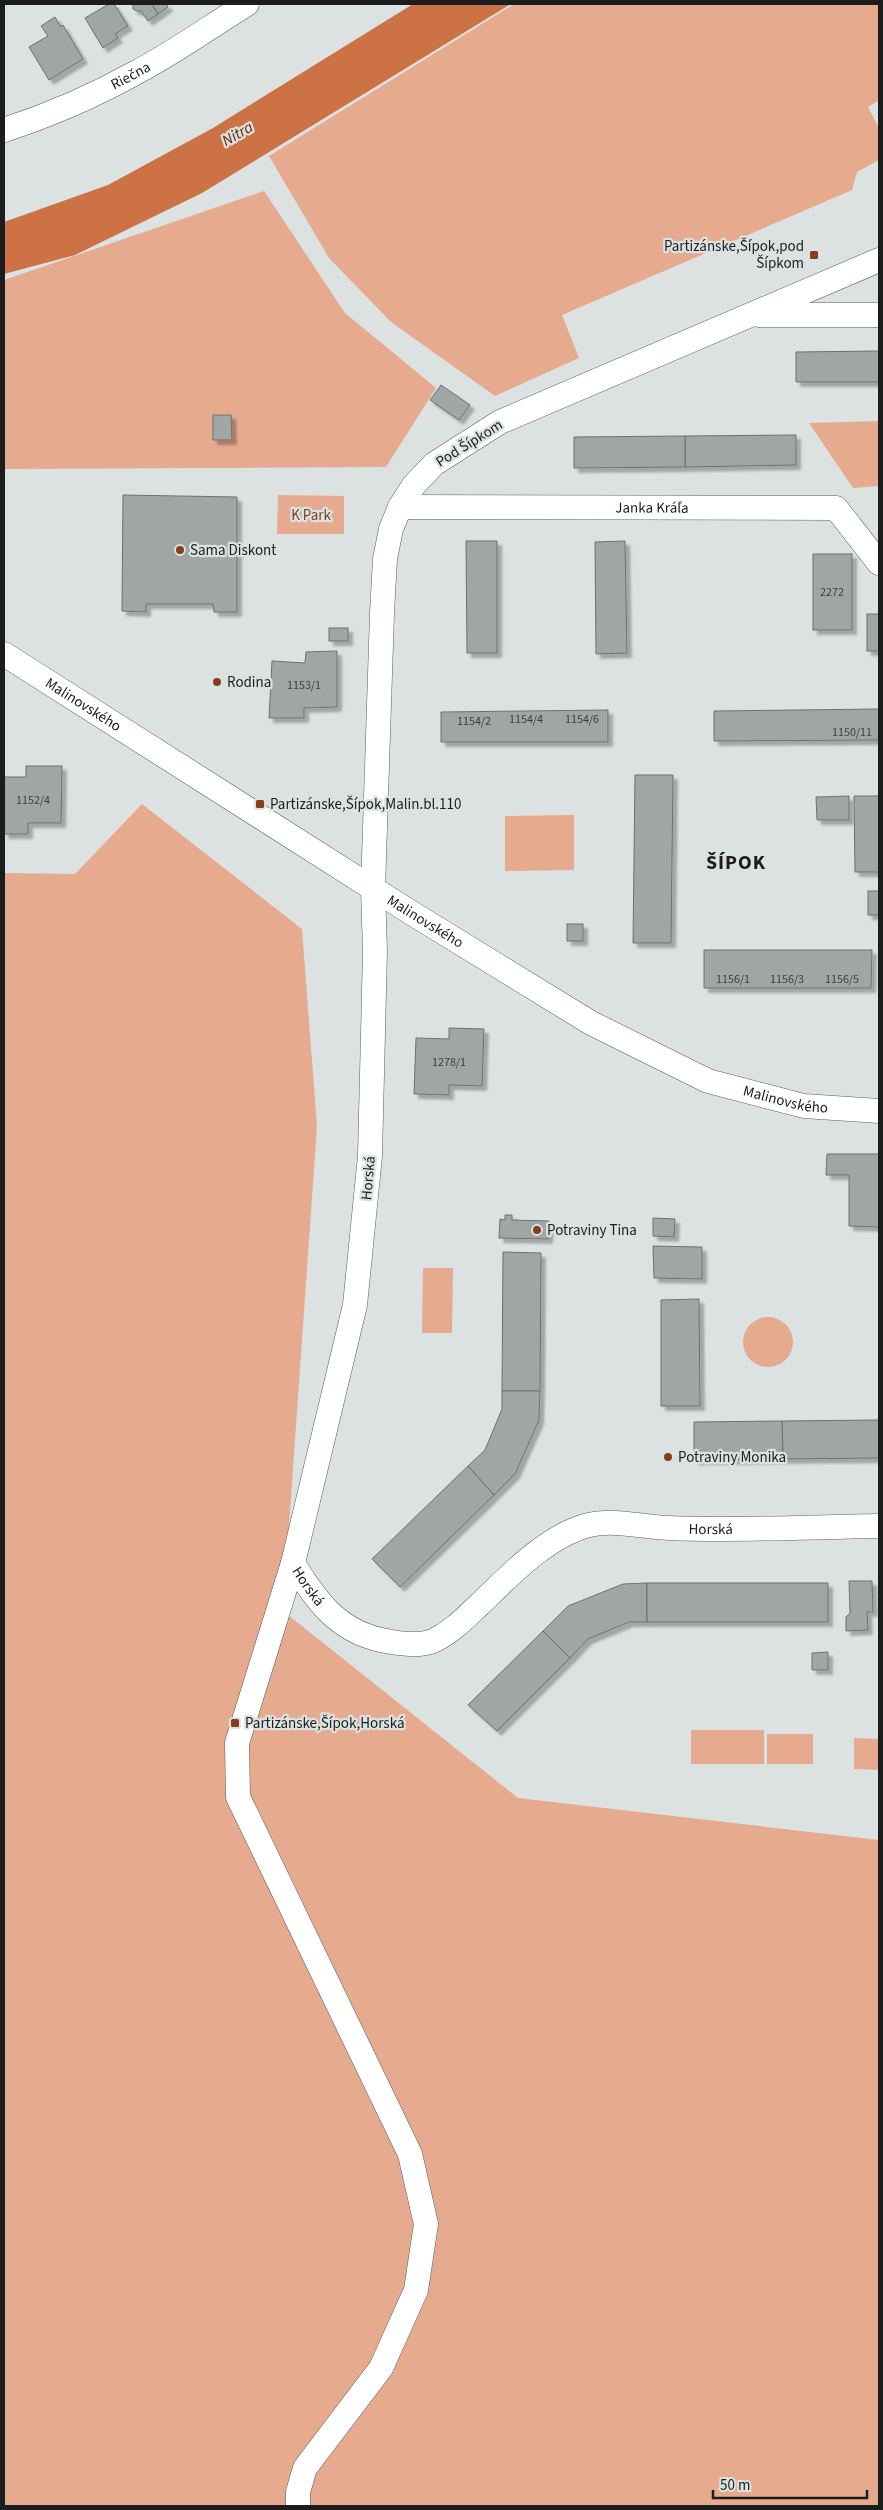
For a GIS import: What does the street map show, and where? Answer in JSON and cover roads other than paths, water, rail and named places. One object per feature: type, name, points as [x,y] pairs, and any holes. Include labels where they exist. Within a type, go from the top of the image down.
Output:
[{"type":"street","name":"Riečna","points":[[4,130],[55,112],[130,76],[247,4]]},
{"type":"street","name":"Pod Šípkom","points":[[373,889],[385,559],[391,529],[400,507],[414,485],[434,464],[500,422],[879,260]]},
{"type":"street","points":[[747,315],[879,314]]},
{"type":"street","name":"Janka Kráľa","points":[[400,507],[836,508],[879,563]]},
{"type":"street","name":"Malinovského","points":[[4,654],[373,889],[591,1023],[708,1081],[804,1106],[879,1111]]},
{"type":"street","name":"Horská","points":[[373,889],[375,935],[370,1156],[355,1305],[293,1563],[314,1598],[332,1617],[370,1638],[400,1644],[431,1642],[456,1628],[521,1565],[568,1532],[588,1525],[602,1523],[668,1528],[879,1526]]},
{"type":"street","points":[[375,935],[410,912]]},
{"type":"street","points":[[293,1563],[237,1744],[238,1797],[410,2154],[426,2224],[416,2290],[381,2368],[305,2468],[298,2492],[298,2506]]},
{"type":"water","name":"Nitra","points":[[413,4],[511,4],[202,193],[75,255],[4,274],[4,222],[108,185],[213,128]]},
{"type":"place","name":"Partizánske,Šípok,pod Šípkom","points":[[814,255]]},
{"type":"place","name":"Sama Diskont","points":[[180,550]]},
{"type":"place","name":"Rodina","points":[[217,682]]},
{"type":"place","name":"Partizánske,Šípok,Malin.bl.110","points":[[260,804]]},
{"type":"place","name":"Potraviny Tina","points":[[537,1230]]},
{"type":"place","name":"Potraviny Monika","points":[[668,1457]]},
{"type":"place","name":"Partizánske,Šípok,Horská","points":[[235,1723]]},
{"type":"district","name":"ŠÍPOK","points":[[736,862]]},
{"type":"park label","name":"K Park","points":[[311,515]]}]
